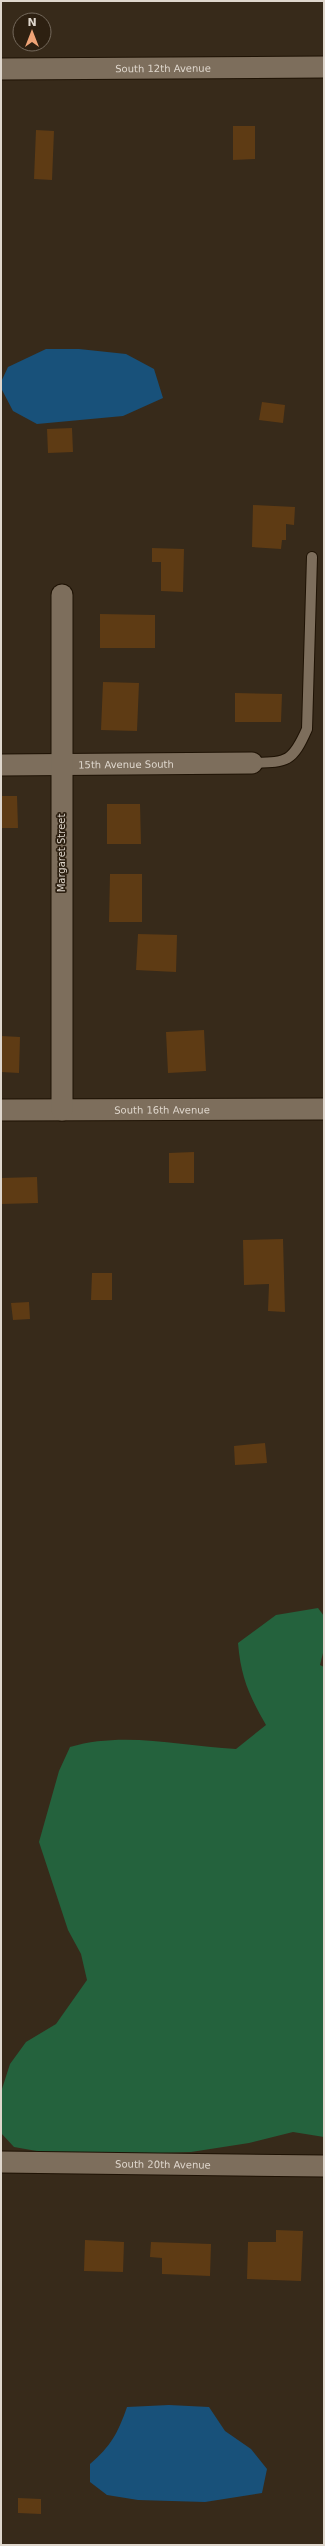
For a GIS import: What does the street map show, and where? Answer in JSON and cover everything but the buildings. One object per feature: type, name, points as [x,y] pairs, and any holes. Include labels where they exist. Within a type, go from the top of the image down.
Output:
[{"type":"street","name":"South 12th Avenue","points":[[1,69],[324,67]]},
{"type":"street","name":"Margaret Street","points":[[62,595],[62,1110]]},
{"type":"street","name":"15th Avenue South","points":[[1,765],[61,766],[252,763]]},
{"type":"street","name":"South 16th Avenue","points":[[1,1110],[324,1109]]},
{"type":"street","name":"South 20th Avenue","points":[[1,2162],[324,2166]]},
{"type":"lane","points":[[252,763],[281,762],[297,752],[307,729],[312,557]]},
{"type":"green space","points":[[318,1608],[324,1616],[324,1649],[320,1665],[324,1667],[324,2137],[293,2132],[249,2143],[191,2152],[65,2156],[14,2147],[1,2133],[1,2092],[10,2064],[26,2042],[56,2024],[87,1980],[81,1954],[68,1930],[39,1842],[59,1771],[70,1747],[90,1742],[132,1740],[236,1749],[266,1725],[247,1686],[241,1666],[238,1643],[276,1615]]},
{"type":"water","points":[[46,349],[79,349],[126,354],[154,369],[163,398],[123,416],[37,424],[13,411],[1,388],[1,382],[8,367]]},
{"type":"water","points":[[169,2405],[209,2407],[225,2431],[251,2449],[267,2469],[262,2493],[205,2502],[138,2500],[107,2495],[90,2482],[90,2464],[109,2445],[117,2432],[127,2407]]}]
